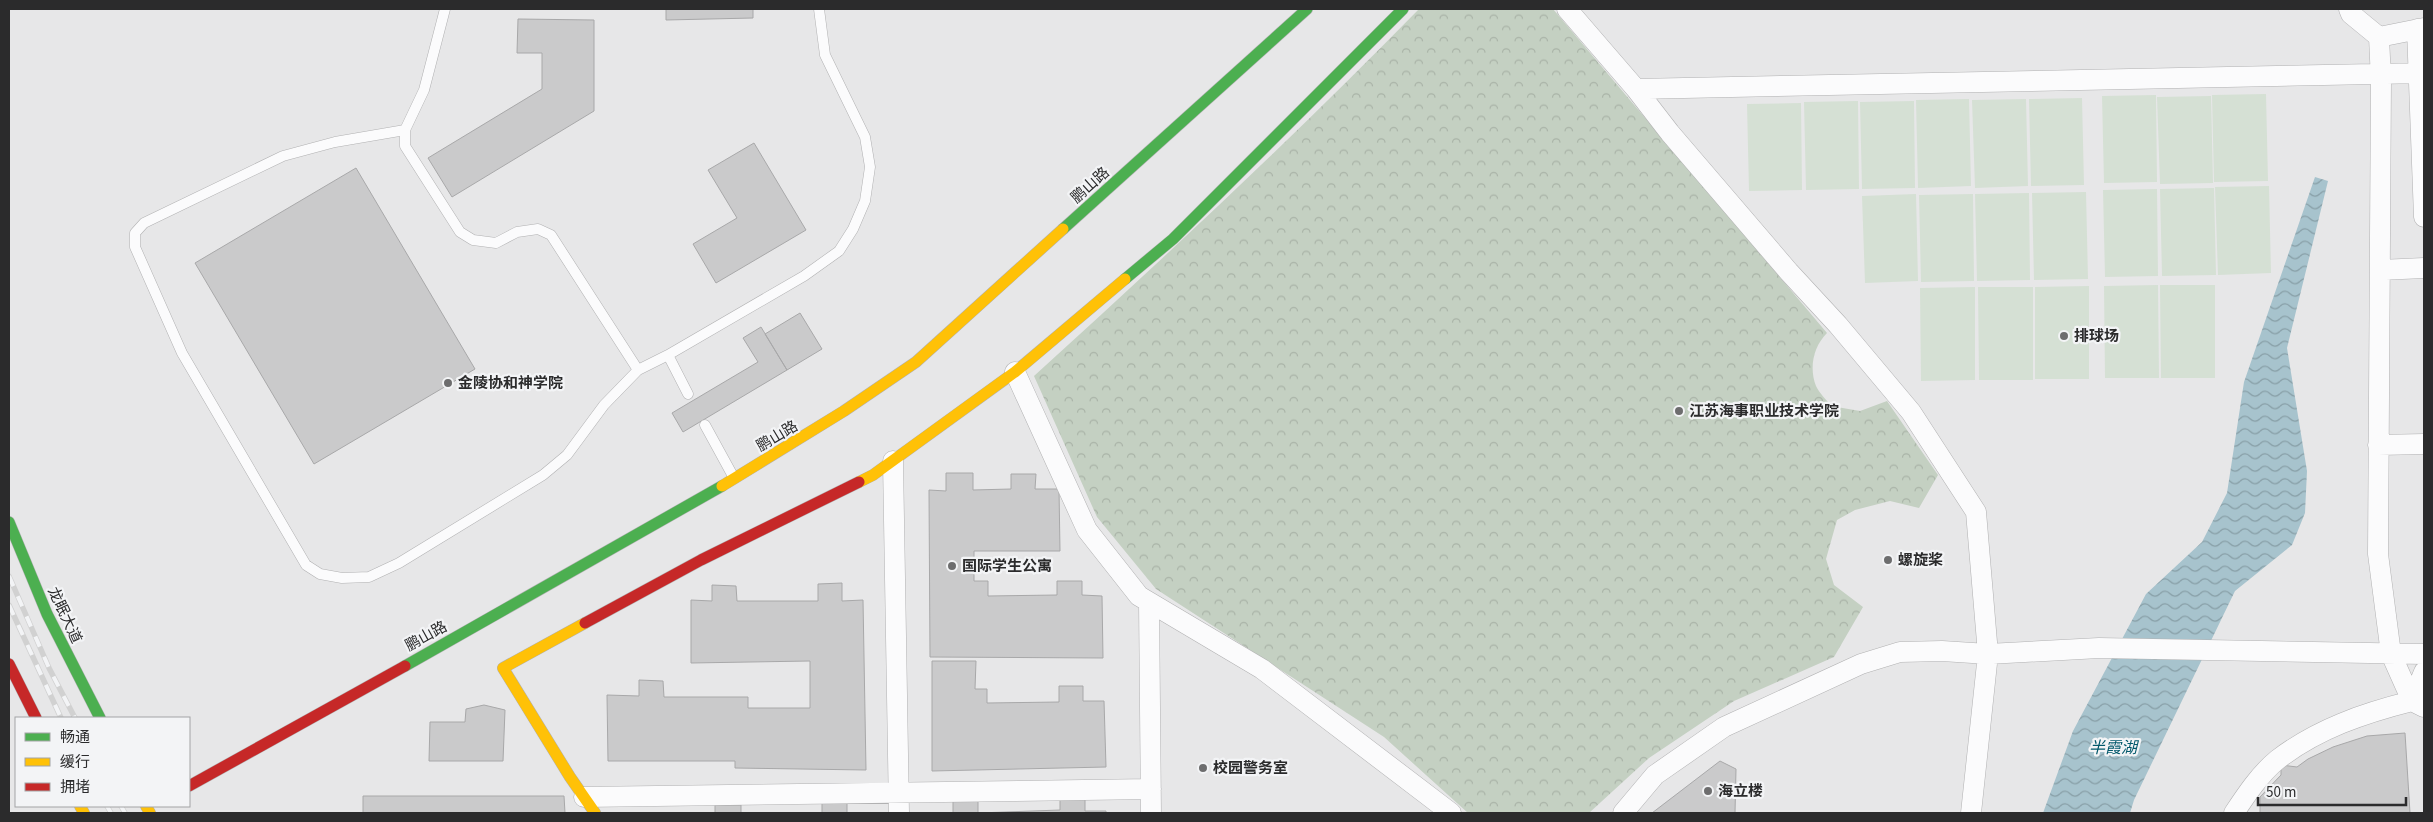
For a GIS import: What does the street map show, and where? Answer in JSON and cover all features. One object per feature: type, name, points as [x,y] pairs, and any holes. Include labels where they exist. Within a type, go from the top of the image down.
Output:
[{"type":"street","name":"鹏山路","points":[[190,785],[734,479],[856,405],[916,362],[1307,9]]},
{"type":"street","points":[[1151,790],[898,793],[589,805],[503,668],[701,560],[873,475],[1014,372],[1173,239],[1403,9]]},
{"type":"street","points":[[1567,9],[1636,89],[1670,133],[1789,272],[1838,325],[1911,412],[1976,512],[1988,654],[1971,813]]},
{"type":"street","points":[[2349,9],[2351,14],[2379,37],[2381,73],[2378,554],[2391,654],[2418,704]]},
{"type":"street","points":[[2379,37],[2421,28],[2424,217]]},
{"type":"street","points":[[1636,89],[2421,73]]},
{"type":"street","points":[[2380,270],[2424,268]]},
{"type":"street","points":[[1014,372],[1087,530],[1139,596],[1262,669],[1451,813]]},
{"type":"street","points":[[2378,445],[2424,444]]},
{"type":"street","points":[[892,460],[899,813]]},
{"type":"street","name":"龙眠大道","points":[[9,522],[47,614],[99,717]]},
{"type":"street","points":[[1149,602],[1151,813]]},
{"type":"street","points":[[1623,813],[1655,776],[1724,727],[1827,678],[1861,664],[1900,652],[1942,651],[1988,654],[2099,648],[2424,654]]},
{"type":"street","points":[[9,664],[36,717]]},
{"type":"street","points":[[2418,704],[2424,672]]},
{"type":"street","points":[[2234,813],[2247,794],[2276,761],[2330,727],[2418,704]]},
{"type":"lane","points":[[445,9],[424,90],[405,130],[405,146],[460,232],[473,240],[496,243],[517,232],[538,229],[551,235],[638,370]]},
{"type":"lane","points":[[405,130],[335,142],[283,156],[144,223],[135,233],[135,247],[182,353],[294,548],[306,565],[320,574],[369,577],[399,563],[543,475],[567,456],[604,405],[638,370],[668,355],[804,276],[839,251],[853,229],[865,201],[870,167],[865,137],[825,55],[819,9]]},
{"type":"lane","points":[[668,355],[688,394]]},
{"type":"lane","points":[[705,425],[734,479]]},
{"type":"green space","points":[[1419,9],[1553,9],[1827,333],[1818,345],[1814,358],[1813,372],[1817,389],[1831,406],[1860,411],[1887,401],[1938,475],[1919,508],[1890,501],[1855,510],[1837,520],[1826,559],[1834,585],[1863,607],[1834,657],[1734,701],[1649,758],[1589,813],[1468,813],[1384,737],[1156,589],[1097,517],[1034,376],[1229,196]]},
{"type":"shaded area","points":[[2266,94],[2268,181],[2214,182],[2212,95]]},
{"type":"shaded area","points":[[2156,95],[2157,182],[2104,183],[2102,96]]},
{"type":"shaded area","points":[[2211,96],[2213,183],[2160,184],[2157,97]]},
{"type":"shaded area","points":[[2082,98],[2084,185],[2031,186],[2029,99]]},
{"type":"shaded area","points":[[1969,99],[1971,186],[1918,188],[1916,100]]},
{"type":"shaded area","points":[[2026,99],[2028,186],[1975,188],[1972,100]]},
{"type":"shaded area","points":[[1858,101],[1859,189],[1806,190],[1804,102]]},
{"type":"shaded area","points":[[1914,101],[1915,188],[1862,189],[1860,102]]},
{"type":"shaded area","points":[[1801,103],[1802,190],[1749,191],[1747,104]]},
{"type":"shaded area","points":[[2269,186],[2271,273],[2218,275],[2215,187]]},
{"type":"shaded area","points":[[2214,188],[2216,275],[2162,276],[2160,189]]},
{"type":"shaded area","points":[[2157,189],[2158,276],[2105,277],[2103,190]]},
{"type":"shaded area","points":[[2086,192],[2088,279],[2034,280],[2032,193]]},
{"type":"shaded area","points":[[2029,193],[2030,280],[1977,281],[1975,194]]},
{"type":"shaded area","points":[[1916,194],[1918,281],[1865,283],[1862,196]]},
{"type":"shaded area","points":[[1973,194],[1974,281],[1921,282],[1919,195]]},
{"type":"shaded area","points":[[2158,285],[2159,378],[2105,378],[2104,286]]},
{"type":"shaded area","points":[[2160,285],[2215,285],[2215,378],[2161,378]]},
{"type":"shaded area","points":[[2089,286],[2089,379],[2035,379],[2035,287]]},
{"type":"shaded area","points":[[1975,287],[1975,380],[1921,381],[1920,288]]},
{"type":"shaded area","points":[[1978,287],[2033,287],[2033,380],[1979,380]]},
{"type":"water","name":"半霞湖","points":[[2315,177],[2328,181],[2287,348],[2307,471],[2305,513],[2292,545],[2235,591],[2134,800],[2130,813],[2043,813],[2073,731],[2146,594],[2202,542],[2227,493],[2244,382]]},
{"type":"building","points":[[666,9],[753,9],[753,18],[666,20]]},
{"type":"building","points":[[518,19],[594,20],[594,111],[452,197],[428,158],[542,89],[542,53],[517,53]]},
{"type":"building","points":[[754,143],[806,230],[716,283],[693,244],[737,218],[708,170]]},
{"type":"building","points":[[356,168],[475,369],[314,464],[195,263]]},
{"type":"building","points":[[800,313],[822,349],[787,370],[765,334]]},
{"type":"building","points":[[761,327],[787,370],[683,432],[672,413],[758,362],[743,338]]},
{"type":"building","name":"国际学生公寓","points":[[946,473],[973,473],[973,490],[1011,489],[1011,474],[1036,474],[1035,489],[1059,489],[1060,551],[974,551],[974,581],[988,581],[988,596],[1057,595],[1057,581],[1082,581],[1082,595],[1102,596],[1103,658],[930,657],[929,490],[946,491]]},
{"type":"building","points":[[842,583],[842,601],[863,600],[866,770],[735,768],[735,761],[608,761],[607,695],[639,696],[639,680],[663,681],[664,697],[748,697],[748,708],[810,708],[810,661],[691,663],[691,600],[712,601],[712,585],[736,586],[737,601],[818,601],[818,584]]},
{"type":"building","points":[[932,661],[976,661],[975,689],[987,689],[987,703],[1059,702],[1059,686],[1083,686],[1083,701],[1104,701],[1106,767],[932,771]]},
{"type":"building","points":[[484,705],[505,710],[503,761],[429,761],[430,722],[465,722],[466,709]]},
{"type":"building","points":[[2405,733],[2410,813],[2260,813],[2260,797],[2281,775],[2281,765],[2297,767],[2308,759],[2333,747],[2367,736]]},
{"type":"building","name":"海立楼","points":[[1720,761],[1736,769],[1735,813],[1652,813]]},
{"type":"building","points":[[1060,795],[1085,795],[1085,811],[1106,811],[1106,813],[978,813],[1060,810]]},
{"type":"building","points":[[363,796],[564,796],[565,813],[363,813]]},
{"type":"building","points":[[953,798],[978,798],[978,813],[953,813]]},
{"type":"building","points":[[822,802],[847,802],[847,813],[822,813]]},
{"type":"building","points":[[715,805],[741,805],[741,813],[715,813]]},
{"type":"railway","points":[[9,576],[49,668],[74,717]]},
{"type":"railway","points":[[9,605],[61,717]]},
{"type":"railway","points":[[108,807],[111,813]]},
{"type":"railway","points":[[122,807],[125,813]]},
{"type":"traffic: fast","points":[[1063,229],[1307,9]]},
{"type":"traffic: fast","points":[[1125,279],[1173,239],[1403,9]]},
{"type":"traffic: fast","points":[[405,666],[722,486]]},
{"type":"traffic: fast","points":[[9,522],[47,614],[99,717]]},
{"type":"traffic: slow","points":[[722,486],[844,411],[916,362],[1063,229]]},
{"type":"traffic: slow","points":[[859,482],[873,475],[1015,372],[1125,279]]},
{"type":"traffic: slow","points":[[585,623],[503,668],[570,777],[595,813]]},
{"type":"traffic: slow","points":[[81,807],[84,813]]},
{"type":"traffic: slow","points":[[147,807],[150,813]]},
{"type":"traffic: jam","points":[[585,623],[701,560],[859,482]]},
{"type":"traffic: jam","points":[[9,664],[36,717]]},
{"type":"traffic: jam","points":[[190,785],[405,666]]},
{"type":"place","name":"排球场","points":[[2064,336]]},
{"type":"place","name":"金陵协和神学院","points":[[448,383]]},
{"type":"place","name":"江苏海事职业技术学院","points":[[1679,411]]},
{"type":"place","name":"螺旋桨","points":[[1888,560]]},
{"type":"place","name":"国际学生公寓","points":[[952,566]]},
{"type":"place","name":"校园警务室","points":[[1203,768]]},
{"type":"place","name":"海立楼","points":[[1708,791]]}]
